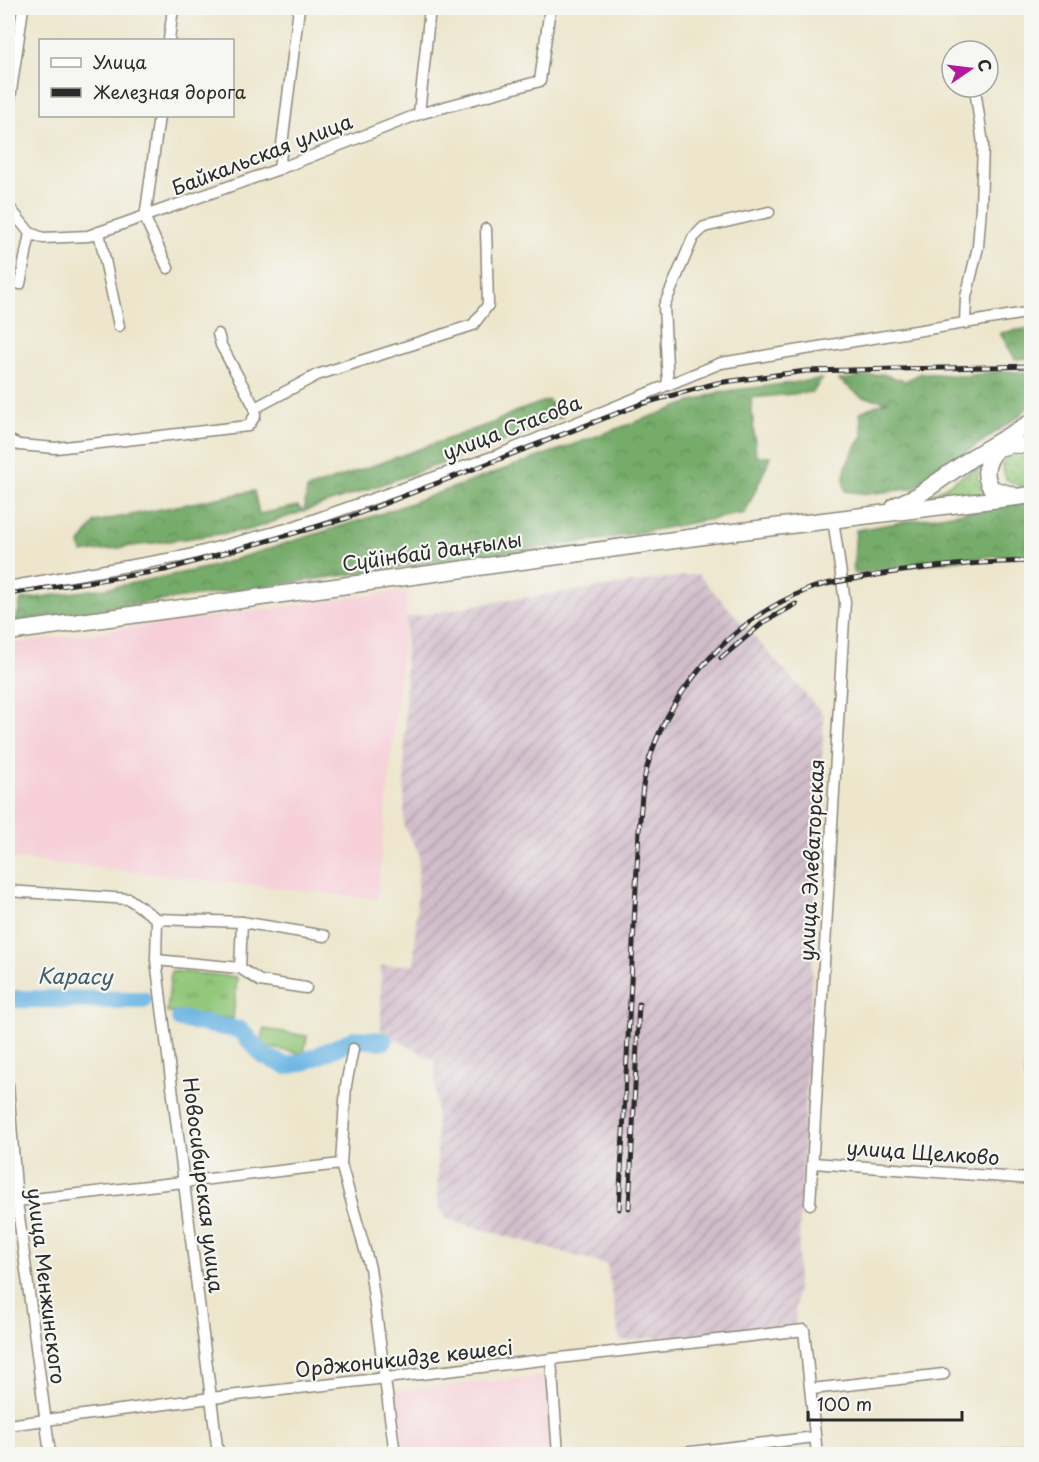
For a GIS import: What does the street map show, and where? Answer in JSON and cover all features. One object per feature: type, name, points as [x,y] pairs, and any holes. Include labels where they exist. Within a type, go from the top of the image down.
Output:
[{"type":"main road","name":"Сүйінбай даңғылы","points":[[862,515],[917,496],[973,457],[1032,422]]},
{"type":"main road","points":[[1012,434],[996,449],[987,467],[989,484],[1001,494],[1028,496]]},
{"type":"main road","points":[[973,457],[1012,445],[1032,446]]},
{"type":"main road","name":"Сүйінбай даңғылы","points":[[8,632],[862,515],[1028,496]]},
{"type":"street","points":[[8,112],[12,51],[23,8]]},
{"type":"street","points":[[169,39],[174,8]]},
{"type":"street","points":[[279,169],[299,8]]},
{"type":"street","points":[[419,114],[430,8]]},
{"type":"street","name":"Байкальская улица","points":[[30,233],[43,238],[61,239],[99,232],[145,218],[279,169],[419,114],[540,81],[550,8]]},
{"type":"street","points":[[965,323],[966,297],[978,247],[981,207],[983,144],[976,99]]},
{"type":"street","points":[[159,117],[145,218],[168,267]]},
{"type":"street","points":[[8,206],[30,233],[20,284]]},
{"type":"street","points":[[668,385],[664,306],[693,238],[704,227],[769,212]]},
{"type":"street","points":[[255,408],[317,375],[474,325],[488,305],[486,229]]},
{"type":"street","points":[[99,232],[119,326]]},
{"type":"street","name":"улица Стасова","points":[[8,587],[185,556],[290,528],[498,455],[721,363],[1032,312]]},
{"type":"street","points":[[8,440],[19,445],[56,448],[248,426],[255,417],[255,408],[221,345],[218,334]]},
{"type":"street","name":"улица Элеваторская","points":[[810,1204],[845,602],[833,519]]},
{"type":"street","points":[[8,891],[129,899],[157,919],[242,921],[325,936]]},
{"type":"street","name":"Новосибирская улица","points":[[157,919],[156,960],[218,1455]]},
{"type":"street","points":[[240,968],[242,921]]},
{"type":"street","points":[[156,960],[240,968],[260,981],[306,988]]},
{"type":"street","points":[[353,1049],[346,1085],[341,1164],[370,1268],[395,1455]]},
{"type":"street","name":"улица Менжинского","points":[[8,1085],[12,1202],[50,1455]]},
{"type":"street","name":"улица Щелково","points":[[813,1163],[1032,1179]]},
{"type":"street","points":[[12,1202],[341,1164]]},
{"type":"street","name":"Орджоникидзе көшесі","points":[[8,1425],[211,1398],[384,1380],[804,1330],[812,1389]]},
{"type":"street","points":[[551,1360],[558,1455]]},
{"type":"street","points":[[818,1455],[812,1389],[944,1374]]},
{"type":"street","points":[[675,1455],[815,1437]]},
{"type":"street","points":[[1003,1455],[1032,1451]]},
{"type":"shaded area","points":[[698,574],[824,715],[795,1325],[620,1341],[607,1265],[446,1219],[438,1204],[435,1061],[381,1031],[381,966],[414,964],[419,854],[404,826],[406,618],[499,601]]},
{"type":"shaded area","points":[[408,590],[377,899],[8,858],[8,644]]},
{"type":"shaded area","points":[[1032,949],[1031,1080],[1023,1079]]},
{"type":"shaded area","points":[[545,1376],[553,1454],[403,1454],[396,1391]]},
{"type":"green space","points":[[1031,328],[1031,358],[1015,359],[1000,333]]},
{"type":"green space","points":[[1004,371],[1031,373],[1031,404],[1018,417],[914,488],[868,494],[845,491],[846,469],[851,455],[863,436],[860,412],[887,401],[862,397],[839,380],[882,374],[905,381],[922,373],[964,376]]},
{"type":"green space","points":[[822,379],[813,392],[751,398],[756,456],[771,456],[745,513],[604,539],[16,621],[21,600],[119,586],[210,567],[380,514],[719,392]]},
{"type":"green space","points":[[548,400],[563,416],[490,447],[304,511],[307,489],[495,422],[512,413]]},
{"type":"green space","points":[[1031,449],[1031,487],[1023,488],[1006,479],[1002,465],[1008,453]]},
{"type":"green space","points":[[979,466],[978,479],[983,491],[995,496],[915,505]]},
{"type":"green space","points":[[254,491],[259,514],[298,506],[303,511],[249,530],[82,553],[80,544],[95,522]]},
{"type":"green space","points":[[1031,501],[1031,555],[992,556],[853,573],[856,530]]},
{"type":"green space","points":[[171,971],[237,977],[233,1019],[167,1013]]},
{"type":"green space","points":[[264,1029],[307,1036],[304,1054],[261,1046]]},
{"type":"waterway","name":"Карасу","points":[[8,999],[143,1000]]},
{"type":"waterway","points":[[180,1019],[240,1030],[264,1056],[287,1066],[306,1061],[355,1039],[384,1041]]},
{"type":"railway","points":[[8,594],[165,570],[347,518],[641,404],[717,383],[806,371],[1032,366]]},
{"type":"railway","points":[[619,1209],[642,792],[653,750],[666,720],[683,692],[703,666],[751,621],[779,603],[813,588],[840,581],[924,568],[1032,561]]},
{"type":"railway","points":[[721,658],[764,622],[796,604]]},
{"type":"railway","points":[[629,1208],[639,1004]]}]
